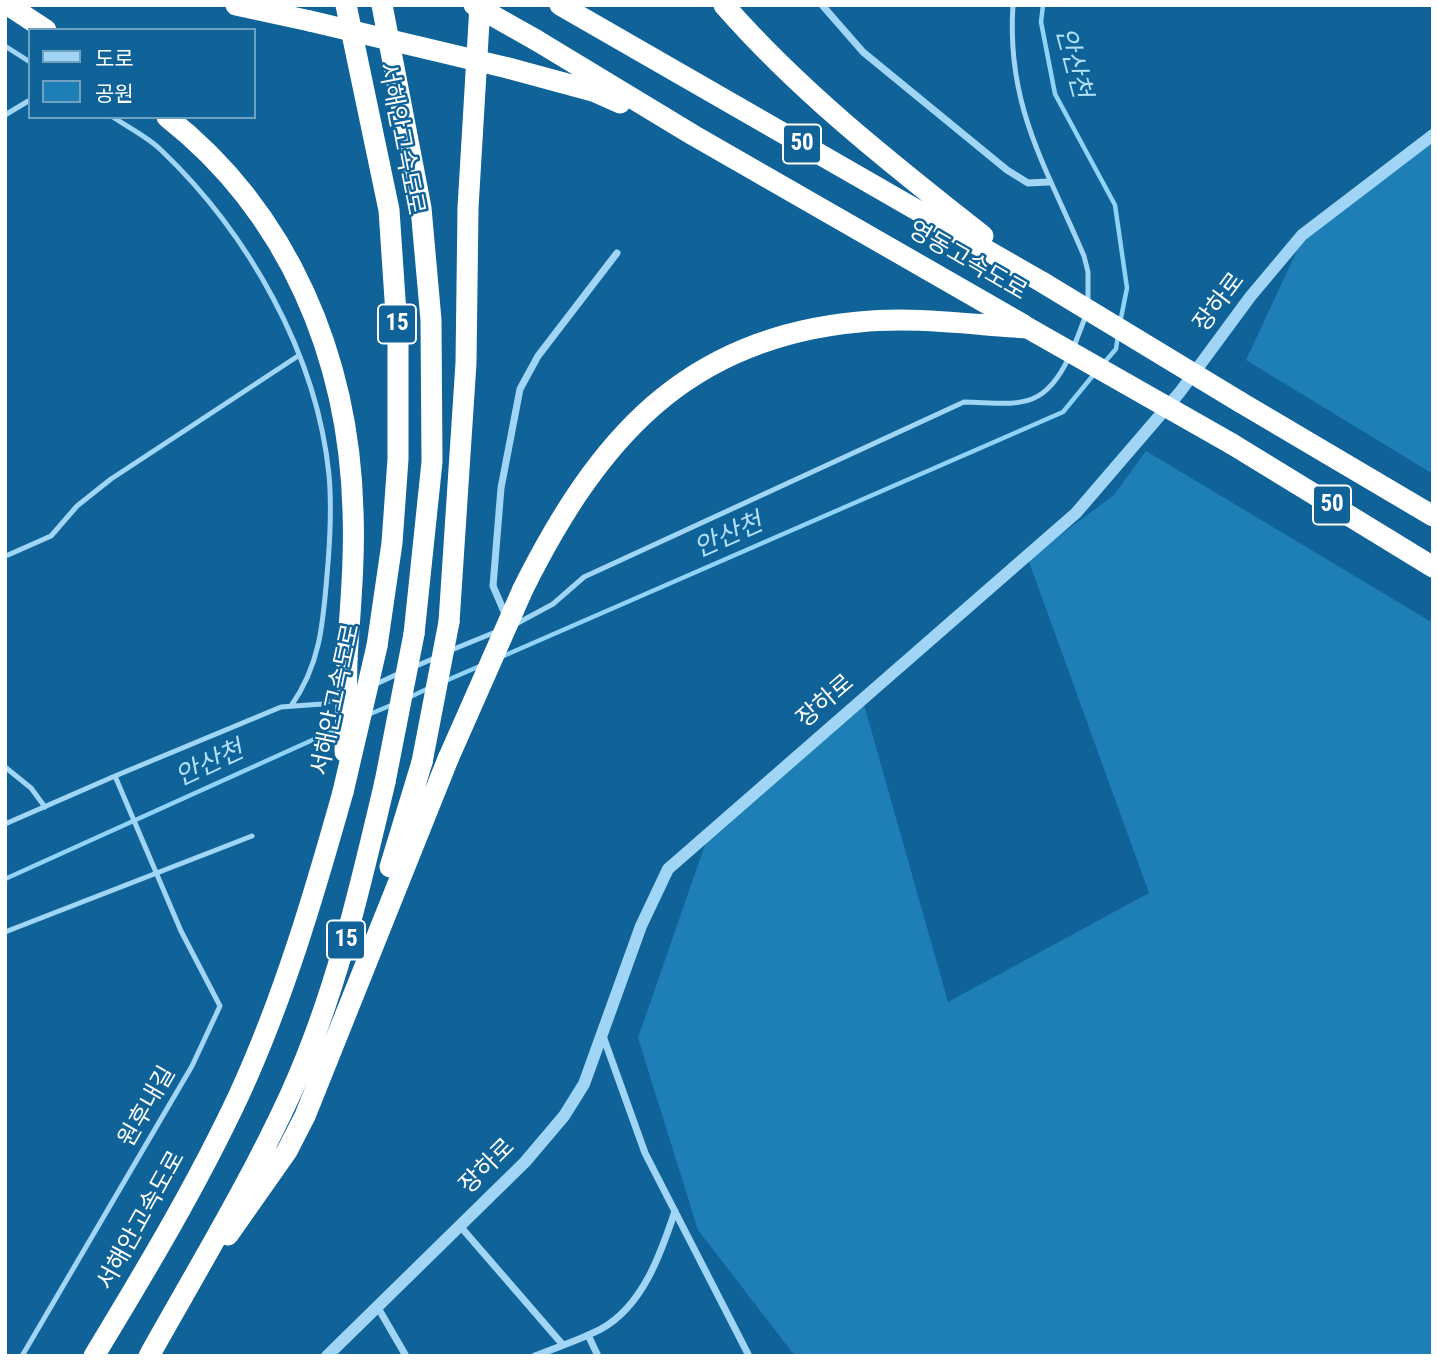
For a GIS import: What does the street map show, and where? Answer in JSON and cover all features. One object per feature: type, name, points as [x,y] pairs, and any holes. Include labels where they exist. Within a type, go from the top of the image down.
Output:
[{"type":"highway","points":[[8,5],[43,28]]},
{"type":"highway","points":[[236,5],[508,68],[593,91],[693,135]]},
{"type":"highway","name":"서해안고속도로","points":[[94,1356],[157,1251],[239,1094],[265,1033],[303,935],[344,792],[377,646],[392,543],[398,458],[398,344],[389,209],[346,5]]},
{"type":"highway","name":"서해안고속도로","points":[[149,1356],[291,1093],[321,1017],[351,922],[385,782],[414,634],[432,462],[431,320],[421,208],[382,5]]},
{"type":"highway","name":"영동고속도로","points":[[474,5],[693,135],[1231,444],[1433,567]]},
{"type":"highway","points":[[291,1093],[365,939],[400,841],[422,762],[449,622],[466,363],[468,208],[480,5]]},
{"type":"highway","points":[[724,5],[764,50],[867,144],[1042,282]]},
{"type":"highway","name":"영동고속도로","points":[[560,6],[1042,282],[1433,516]]},
{"type":"highway","points":[[169,119],[224,169],[265,219],[296,271],[337,386],[349,448],[353,511],[344,792]]},
{"type":"highway","points":[[176,1308],[288,1152],[305,1116],[448,759],[523,589],[572,499],[625,431],[694,374],[736,352],[780,338],[859,321],[1028,328]]},
{"type":"street","points":[[822,5],[863,52],[1007,170],[1028,183],[1049,182]]},
{"type":"street","name":"장하로","points":[[327,1356],[376,1305],[525,1162],[564,1116],[584,1084],[641,926],[668,869],[1076,513],[1180,392],[1250,297],[1302,235],[1433,135]]},
{"type":"street","points":[[511,626],[493,586],[501,488],[520,389],[538,356],[617,253]]},
{"type":"street","points":[[603,1036],[645,1153],[750,1356]]},
{"type":"street","points":[[535,1356],[603,1328],[634,1298],[657,1265],[675,1211]]},
{"type":"street","points":[[460,1226],[562,1345]]},
{"type":"street","points":[[376,1305],[406,1356]]},
{"type":"street","points":[[588,1335],[598,1356]]},
{"type":"lane","points":[[362,690],[533,617],[553,604],[584,577],[964,402],[1014,405],[1033,401],[1050,389],[1067,362],[1084,324],[1090,296],[1084,256],[1049,182],[1024,117],[1013,69],[1013,5]]},
{"type":"lane","points":[[5,46],[28,61]]},
{"type":"lane","points":[[5,115],[28,101]]},
{"type":"lane","points":[[116,119],[159,149],[229,228],[277,307],[298,356],[319,421],[327,461],[331,536],[318,652],[308,681],[291,706]]},
{"type":"lane","points":[[8,555],[51,536],[77,506],[111,479],[298,356]]},
{"type":"lane","points":[[5,824],[291,706],[322,704],[348,694]]},
{"type":"lane","points":[[5,767],[31,788],[45,807]]},
{"type":"lane","points":[[116,779],[155,869]]},
{"type":"lane","points":[[5,932],[155,869],[252,836]]},
{"type":"lane","name":"원후내길","points":[[22,1356],[192,1066],[220,1006],[181,930],[155,869]]},
{"type":"green space","points":[[1433,139],[1433,474],[1246,360],[1301,242]]},
{"type":"green space","points":[[1146,451],[1433,623],[1433,1356],[795,1356],[698,1230],[638,1038],[709,833],[861,694],[948,1002],[1149,893],[1028,559],[1114,495]]},
{"type":"waterway","name":"안산천","points":[[1043,5],[1041,22],[1055,94],[1115,205],[1127,288],[1120,323]]},
{"type":"waterway","name":"안산천","points":[[1103,364],[1116,349],[1118,335]]},
{"type":"waterway","name":"안산천","points":[[501,657],[1063,412],[1095,373]]},
{"type":"waterway","name":"안산천","points":[[443,682],[480,666]]},
{"type":"waterway","name":"안산천","points":[[408,698],[429,688]]},
{"type":"waterway","name":"안산천","points":[[370,714],[394,704]]},
{"type":"waterway","name":"안산천","points":[[5,879],[339,728]]}]
